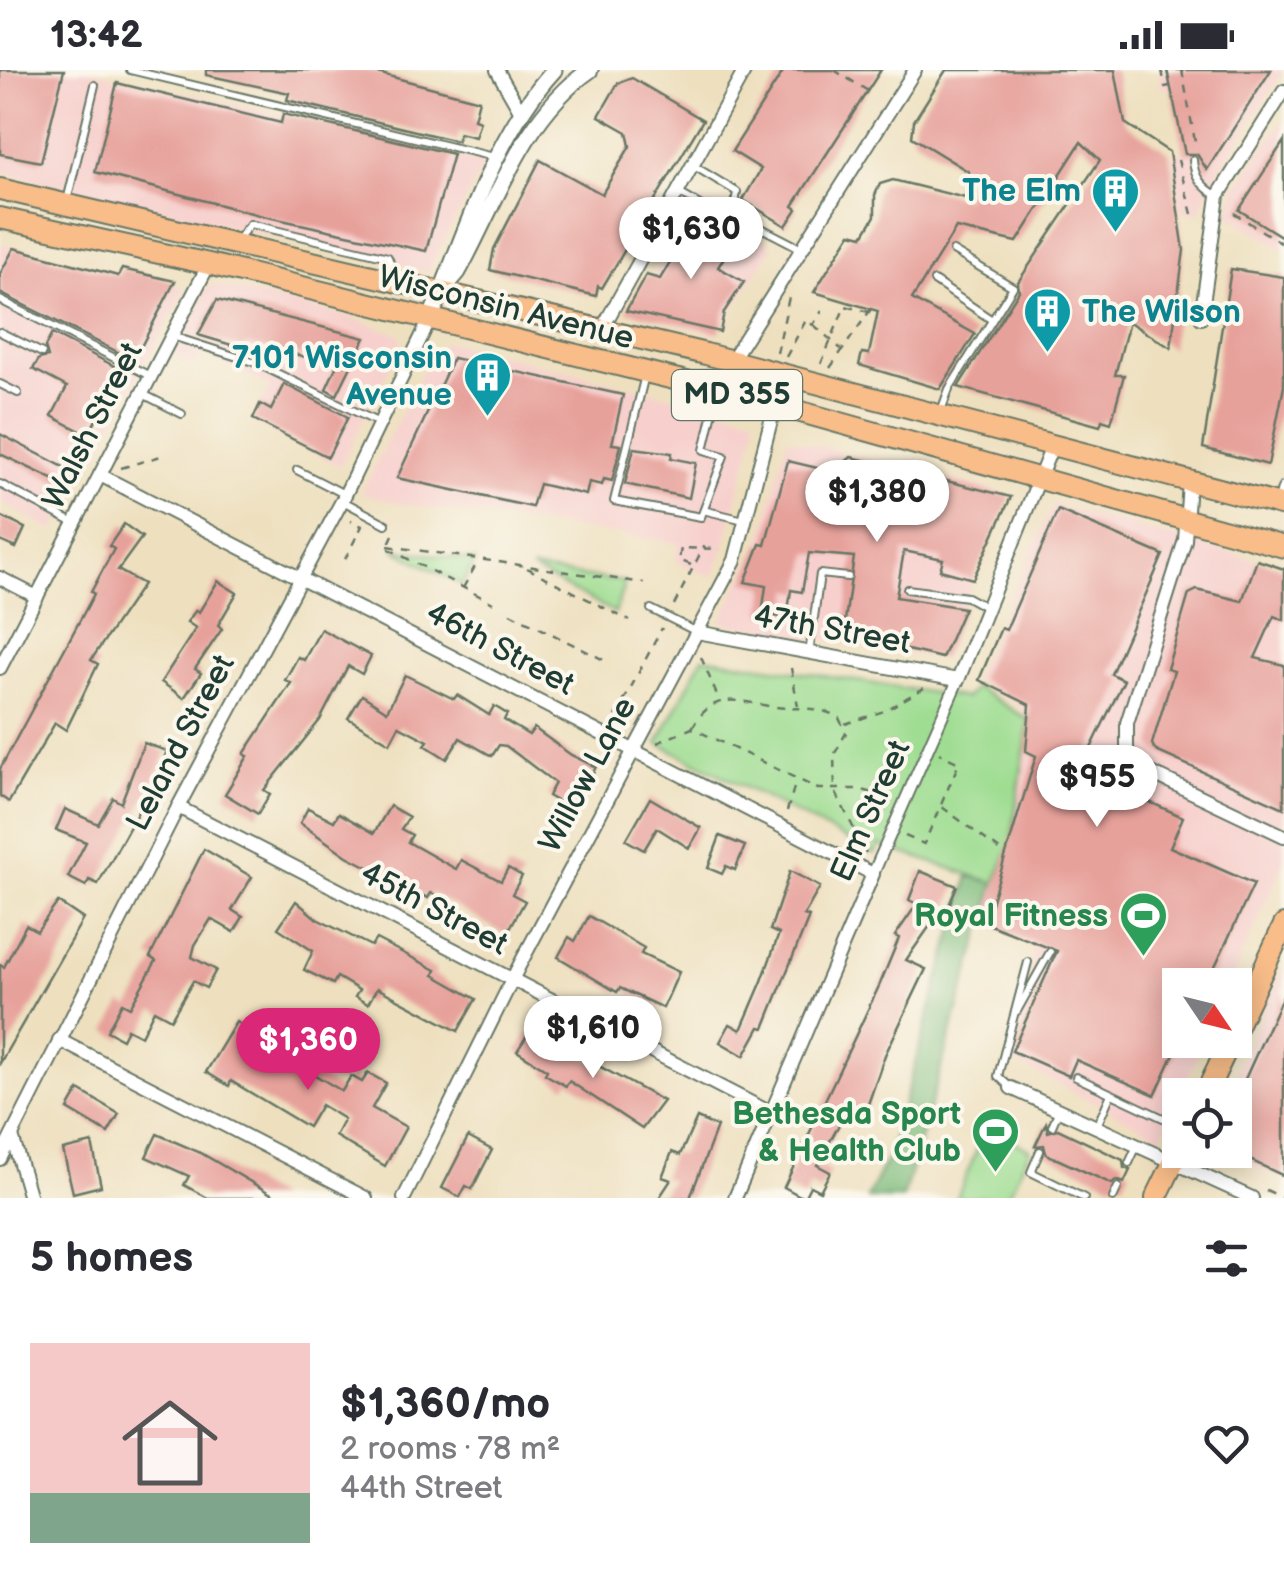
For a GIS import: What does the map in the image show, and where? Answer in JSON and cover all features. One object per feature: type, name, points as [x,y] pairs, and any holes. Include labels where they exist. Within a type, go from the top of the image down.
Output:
[{"type":"main road","name":"Wisconsin Avenue","points":[[0,188],[731,361],[814,373],[940,414],[1189,482],[1283,500]]},
{"type":"main road","name":"Wisconsin Avenue","points":[[0,218],[209,264],[719,390],[1284,547]]},
{"type":"main road","points":[[1252,993],[1284,924]]},
{"type":"main road","points":[[1156,1198],[1170,1168]]},
{"type":"street","points":[[497,70],[521,112]]},
{"type":"street","points":[[430,319],[446,268],[498,158],[521,112],[554,70]]},
{"type":"street","points":[[442,290],[458,272],[547,109],[590,70]]},
{"type":"street","points":[[602,329],[745,70]]},
{"type":"street","points":[[719,390],[731,361],[914,70]]},
{"type":"street","points":[[538,88],[547,109]]},
{"type":"street","points":[[1201,318],[1218,196],[1284,92]]},
{"type":"street","name":"Walsh Street","points":[[0,668],[209,264]]},
{"type":"street","name":"Leland Street","points":[[0,1159],[178,807],[343,498],[430,319]]},
{"type":"street","points":[[775,405],[814,373]]},
{"type":"street","name":"Willow Lane","points":[[404,1198],[632,749],[735,560],[775,405]]},
{"type":"street","name":"Elm Street","points":[[735,1198],[958,680],[1043,478],[1053,444]]},
{"type":"street","name":"46th Street","points":[[100,475],[873,874]]},
{"type":"street","points":[[1189,482],[1188,521],[1127,723],[1128,752],[1139,766],[1284,836]]},
{"type":"street","points":[[0,578],[37,597]]},
{"type":"street","name":"47th Street","points":[[697,632],[958,680]]},
{"type":"street","name":"45th Street","points":[[178,807],[771,1113]]},
{"type":"street","points":[[59,1040],[366,1198]]},
{"type":"street","points":[[1011,1088],[1136,1148],[1162,1153]]},
{"type":"street","points":[[12,1136],[30,1198]]},
{"type":"street","points":[[1198,1168],[1252,1198]]},
{"type":"lane","points":[[130,70],[498,158]]},
{"type":"lane","points":[[66,203],[95,85]]},
{"type":"lane","points":[[1193,160],[1194,173],[1218,196]]},
{"type":"lane","points":[[694,166],[737,192],[735,204],[740,217]]},
{"type":"lane","points":[[679,193],[726,220],[740,217],[802,248]]},
{"type":"lane","points":[[940,414],[948,389],[1013,287],[953,251]]},
{"type":"lane","points":[[934,281],[992,320]]},
{"type":"lane","points":[[0,300],[150,376]]},
{"type":"lane","points":[[0,332],[42,353]]},
{"type":"lane","points":[[171,335],[256,363],[379,423]]},
{"type":"lane","points":[[646,374],[614,501],[702,517],[724,456],[704,450],[719,390]]},
{"type":"lane","points":[[0,384],[18,393]]},
{"type":"lane","points":[[141,392],[182,414]]},
{"type":"lane","points":[[297,470],[386,524]]},
{"type":"lane","points":[[0,484],[74,523]]},
{"type":"lane","points":[[707,510],[745,520]]},
{"type":"lane","points":[[809,655],[820,574],[848,578]]},
{"type":"lane","points":[[907,589],[967,597],[988,608]]},
{"type":"lane","points":[[652,609],[697,632]]},
{"type":"lane","points":[[1012,1020],[1050,952]]},
{"type":"lane","points":[[1011,1088],[998,1076],[1028,962]]},
{"type":"lane","points":[[1076,1078],[1162,1118]]},
{"type":"lane","points":[[1096,1130],[1111,1094]]},
{"type":"lane","points":[[1052,1126],[1059,1111]]},
{"type":"lane","points":[[1129,1163],[1136,1148]]},
{"type":"lane","points":[[1040,1151],[1031,1172],[1084,1198]]},
{"type":"lane","points":[[1113,1198],[1118,1187]]},
{"type":"path","points":[[834,70],[873,94]]},
{"type":"path","points":[[1182,70],[1198,138],[1193,160]]},
{"type":"path","points":[[1178,160],[1192,214]]},
{"type":"path","points":[[1234,213],[1284,245]]},
{"type":"path","points":[[776,360],[790,290]]},
{"type":"path","points":[[814,373],[844,306],[870,310],[830,368]]},
{"type":"path","points":[[814,325],[822,311]]},
{"type":"path","points":[[786,358],[806,320],[842,350]]},
{"type":"path","points":[[120,469],[161,456]]},
{"type":"path","points":[[345,559],[362,526],[352,521]]},
{"type":"path","points":[[388,543],[393,533]]},
{"type":"path","points":[[388,543],[644,583]]},
{"type":"path","points":[[388,543],[493,604]]},
{"type":"path","points":[[672,608],[704,546]]},
{"type":"path","points":[[693,566],[679,560],[682,548],[720,549]]},
{"type":"path","points":[[464,588],[479,559]]},
{"type":"path","points":[[528,566],[630,620]]},
{"type":"path","points":[[510,612],[608,662]]},
{"type":"path","points":[[616,716],[661,628],[676,636]]},
{"type":"path","points":[[700,655],[720,702]]},
{"type":"path","points":[[791,668],[798,708]]},
{"type":"path","points":[[844,724],[884,711],[925,688]]},
{"type":"path","points":[[657,743],[692,728],[720,702],[737,698],[830,712],[844,724],[844,739],[834,755],[835,791],[867,854]]},
{"type":"path","points":[[692,728],[796,779],[835,791],[859,789],[890,798]]},
{"type":"path","points":[[894,830],[924,844],[941,806],[959,762],[928,748]]},
{"type":"path","points":[[786,813],[796,779]]},
{"type":"path","points":[[941,806],[1006,854]]},
{"type":"shaded area","points":[[0,70],[88,70],[485,163],[428,272],[0,172]]},
{"type":"shaded area","points":[[1158,70],[1284,70],[1211,184],[1200,212],[1181,211],[1172,154],[1184,152],[1171,88],[1161,89]]},
{"type":"shaded area","points":[[1284,119],[1284,250],[1227,214],[1236,187]]},
{"type":"shaded area","points":[[701,199],[773,246],[717,334],[630,312]]},
{"type":"shaded area","points":[[0,244],[186,289],[54,531],[0,501]]},
{"type":"shaded area","points":[[212,284],[347,316],[400,335],[402,343],[340,466],[252,422],[270,387],[203,353],[195,366],[173,355],[204,291]]},
{"type":"shaded area","points":[[446,342],[754,416],[756,426],[723,551],[712,577],[676,561],[678,543],[397,503],[361,493],[431,354]]},
{"type":"shaded area","points":[[787,438],[1006,494],[943,659],[720,623],[762,538]]},
{"type":"shaded area","points":[[1053,504],[1284,568],[1284,862],[1237,968],[1162,968],[1162,1058],[1196,1058],[1187,1078],[1162,1078],[1161,1137],[1008,1059],[1034,949],[985,923],[1005,854],[1024,709],[973,679]]},
{"type":"shaded area","points":[[1284,964],[1284,1180],[1252,1165],[1252,1078],[1234,1078],[1242,1058],[1252,1058],[1252,1036]]},
{"type":"green space","points":[[393,549],[476,561],[462,585]]},
{"type":"green space","points":[[531,569],[625,582],[615,613]]},
{"type":"green space","points":[[703,657],[966,698],[975,687],[1029,720],[1011,842],[995,883],[879,845],[875,854],[658,743]]},
{"type":"green space","points":[[969,876],[995,883],[903,1198],[867,1198],[888,1157]]},
{"type":"green space","name":"Bethesda Sport & Health Club","points":[[994,1131],[1030,1149],[1007,1198],[957,1198],[978,1147],[985,1150]]},
{"type":"building","points":[[0,70],[64,70],[41,162],[0,154]]},
{"type":"building","points":[[206,70],[366,70],[479,100],[474,119],[480,121],[475,137],[459,133],[457,141],[287,100],[289,93],[206,75]]},
{"type":"building","points":[[784,70],[881,70],[793,206],[797,209],[786,226],[743,200],[761,169],[732,151]]},
{"type":"building","points":[[946,70],[1115,70],[1125,123],[1169,152],[1184,250],[1171,348],[1129,322],[1115,375],[1124,375],[1111,423],[1102,420],[1100,426],[958,387],[1019,291],[1018,282],[1100,160],[1081,142],[1017,242],[956,228],[912,299],[975,334],[940,389],[859,365],[862,353],[869,354],[878,311],[814,292],[851,233],[863,236],[875,216],[875,195],[880,184],[893,180],[965,198],[969,172],[912,137],[914,121]]},
{"type":"building","points":[[1167,70],[1271,70],[1207,170],[1197,154],[1185,154]]},
{"type":"building","points":[[632,78],[703,120],[602,288],[598,286],[596,296],[490,270],[494,249],[540,160],[602,194],[630,146],[627,132],[599,116],[618,83]]},
{"type":"building","points":[[117,83],[281,123],[283,114],[453,154],[426,251],[263,216],[95,172]]},
{"type":"building","points":[[1284,141],[1284,238],[1239,210]]},
{"type":"building","points":[[696,211],[709,218],[704,226],[733,243],[718,267],[744,282],[724,312],[720,332],[626,311],[646,275],[660,279],[695,220],[699,222],[692,218]]},
{"type":"building","points":[[14,248],[118,276],[122,269],[175,281],[134,360],[0,293],[0,274]]},
{"type":"building","points":[[1231,269],[1284,277],[1284,386],[1268,465],[1203,448]]},
{"type":"building","points":[[217,300],[365,338],[337,395],[326,389],[337,365],[294,354],[290,360],[275,357],[278,350],[247,345],[245,349],[198,335]]},
{"type":"building","points":[[52,334],[122,370],[88,435],[52,416],[67,387],[33,369],[39,359],[48,357],[45,347]]},
{"type":"building","name":"7101 Wisconsin Avenue","points":[[453,358],[623,395],[612,444],[621,445],[612,481],[604,479],[602,485],[589,482],[586,495],[539,484],[532,507],[397,478]]},
{"type":"building","points":[[284,384],[348,417],[328,457],[253,419],[260,404],[271,410]]},
{"type":"building","points":[[0,434],[75,473],[67,486],[0,454]]},
{"type":"building","points":[[634,448],[672,453],[671,458],[696,463],[689,498],[625,484]]},
{"type":"building","points":[[851,457],[1011,497],[973,579],[940,570],[943,559],[904,551],[896,597],[964,608],[942,658],[843,635],[854,557],[809,553],[802,592],[791,590],[787,618],[762,614],[766,586],[745,582],[760,544],[765,545],[788,461],[834,472]]},
{"type":"building","points":[[1058,510],[1163,555],[1111,674],[1124,680],[1080,771],[1183,817],[1170,847],[1254,884],[1214,968],[1162,968],[1162,1058],[1172,1058],[1155,1095],[1076,1060],[1069,1076],[1012,1051],[1057,951],[985,923],[1036,756],[1026,751],[1030,705],[979,680],[1001,628],[1006,630]]},
{"type":"building","points":[[0,516],[25,528],[16,548],[0,541]]},
{"type":"building","points":[[124,524],[142,537],[118,570],[143,584],[91,660],[98,664],[66,730],[55,723],[9,802],[0,796],[0,769],[94,594],[91,592],[114,549],[109,546]]},
{"type":"building","points":[[1257,560],[1284,569],[1284,620],[1274,616],[1255,658],[1284,665],[1284,808],[1156,751],[1152,744],[1174,671],[1167,669],[1189,594],[1197,590],[1242,601]]},
{"type":"building","points":[[218,581],[237,593],[218,625],[222,629],[195,669],[201,673],[184,698],[161,682],[196,628],[187,622],[196,610],[199,612]]},
{"type":"building","points":[[321,629],[371,656],[362,674],[348,666],[320,720],[264,790],[270,794],[258,814],[225,794],[248,756],[244,754],[291,683],[285,680],[298,657],[304,660]]},
{"type":"building","points":[[405,675],[454,699],[457,695],[489,715],[494,706],[507,714],[504,720],[529,735],[534,728],[571,755],[596,767],[572,810],[548,796],[555,783],[506,746],[499,745],[492,756],[460,738],[447,759],[425,745],[428,741],[399,726],[390,743],[348,718],[362,695],[387,711]]},
{"type":"building","points":[[144,743],[167,751],[155,781],[98,884],[89,880],[86,886],[68,877],[86,842],[56,830],[65,809],[98,824],[113,798],[121,803]]},
{"type":"building","points":[[650,798],[701,828],[689,848],[657,828],[644,850],[626,840]]},
{"type":"building","points":[[390,806],[409,817],[401,829],[412,835],[408,842],[456,869],[461,860],[501,881],[508,868],[522,876],[512,894],[525,901],[506,935],[431,893],[428,898],[347,856],[300,823],[308,808],[334,821],[339,813],[374,833]]},
{"type":"building","points":[[720,836],[745,846],[735,870],[726,866],[722,874],[708,868]]},
{"type":"building","points":[[204,849],[252,877],[232,910],[243,917],[234,932],[211,919],[195,945],[192,957],[216,970],[206,988],[193,981],[171,1019],[154,1010],[141,1036],[127,1029],[122,1039],[107,1031],[122,1003],[130,1007],[156,961],[150,957]]},
{"type":"building","points":[[790,871],[820,887],[804,915],[809,917],[764,1028],[760,1027],[744,1056],[720,1042],[730,1024],[741,1030],[762,981],[779,934],[770,930]]},
{"type":"building","points":[[920,871],[957,886],[945,915],[939,913],[906,960],[926,969],[885,1055],[863,1119],[846,1112],[817,1165],[830,1172],[820,1191],[810,1186],[804,1198],[784,1187],[880,984],[899,938],[895,936],[917,904],[909,900]]},
{"type":"building","points":[[296,901],[317,919],[371,946],[376,939],[436,970],[434,975],[476,999],[458,1031],[377,988],[368,1004],[355,997],[359,990],[337,977],[333,984],[304,970],[313,951],[278,928]]},
{"type":"building","points":[[58,902],[83,919],[0,1063],[0,965],[4,967],[26,925],[37,931]]},
{"type":"building","points":[[589,916],[644,948],[641,954],[679,972],[663,1008],[620,988],[617,992],[558,957],[569,937],[575,941]]},
{"type":"building","points":[[1284,993],[1284,1176],[1252,1161],[1252,1078],[1245,1078]]},
{"type":"building","points":[[236,1022],[259,1036],[256,1040],[342,1091],[351,1076],[362,1082],[368,1073],[386,1083],[372,1108],[406,1127],[385,1166],[335,1136],[344,1119],[321,1105],[308,1127],[231,1081],[229,1086],[206,1072]]},
{"type":"building","points":[[528,1034],[558,1052],[562,1046],[663,1101],[642,1129],[569,1081],[566,1086],[545,1074],[547,1070],[517,1051]]},
{"type":"building","points":[[79,1090],[119,1114],[108,1133],[68,1109]]},
{"type":"building","points":[[697,1118],[717,1127],[690,1198],[659,1198],[671,1180],[662,1177],[672,1152],[680,1155]]},
{"type":"building","points":[[1046,1123],[1048,1132],[1058,1129],[1123,1160],[1124,1168],[1130,1170],[1124,1183],[1116,1180],[1112,1184],[1046,1154],[1044,1145],[1035,1146]]},
{"type":"building","points":[[157,1134],[201,1153],[278,1198],[208,1198],[184,1185],[189,1176],[146,1157]]},
{"type":"building","points":[[468,1137],[492,1150],[472,1189],[466,1186],[460,1197],[442,1188]]},
{"type":"building","points":[[92,1143],[101,1186],[73,1193],[63,1150]]},
{"type":"place","name":"The Elm","points":[[1116,234]]},
{"type":"place","name":"The Wilson","points":[[1047,354]]},
{"type":"place","name":"7101 Wisconsin Avenue","points":[[487,418]]},
{"type":"place","name":"Royal Fitness","points":[[1143,958]]},
{"type":"place","name":"Bethesda Sport & Health Club","points":[[996,1174]]}]
